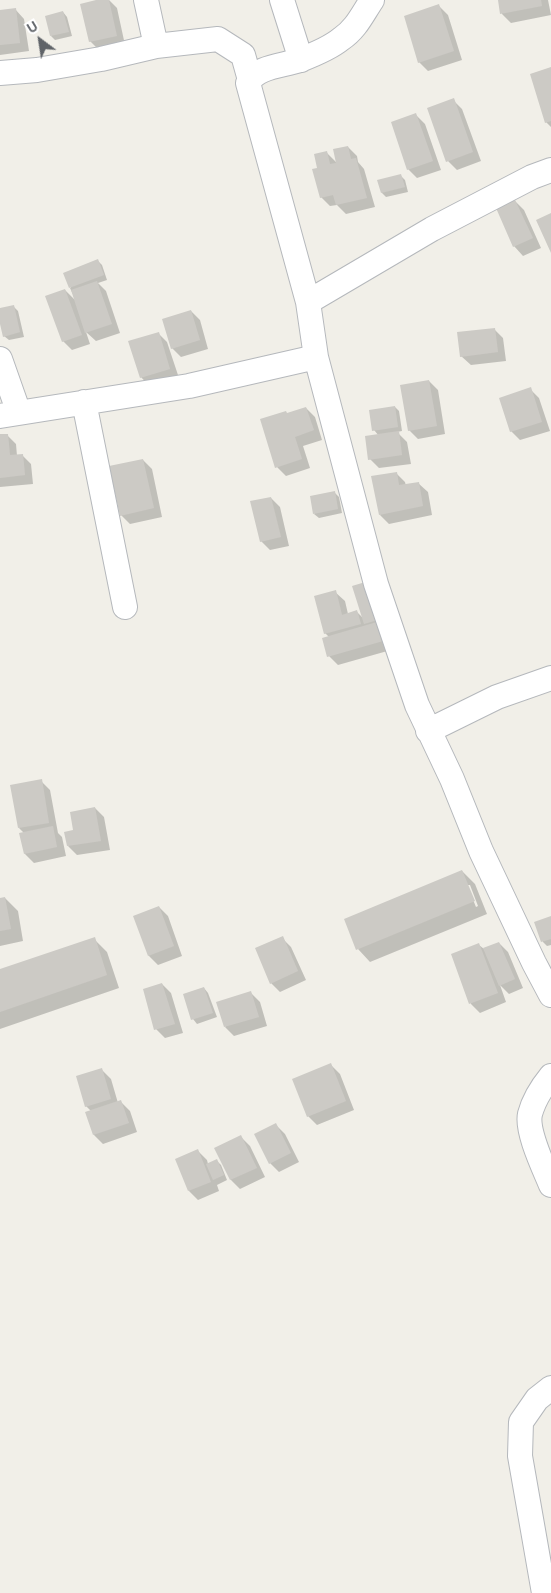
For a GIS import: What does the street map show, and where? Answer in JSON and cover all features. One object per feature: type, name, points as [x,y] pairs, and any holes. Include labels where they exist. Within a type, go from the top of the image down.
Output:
[{"type":"street","points":[[146,0],[156,46]]},
{"type":"street","points":[[282,0],[300,60]]},
{"type":"street","points":[[372,0],[356,27],[339,41],[300,60],[261,71],[250,80],[248,86],[308,302],[316,357],[376,584],[417,705],[428,731],[452,779],[485,859],[551,995]]},
{"type":"street","points":[[0,74],[101,59],[156,46],[218,39],[243,55],[250,80]]},
{"type":"street","points":[[308,302],[432,229],[532,177],[551,170]]},
{"type":"street","points":[[0,359],[10,415],[189,386],[316,357]]},
{"type":"street","points":[[84,402],[124,607]]},
{"type":"street","points":[[428,731],[497,697],[551,678]]},
{"type":"street","points":[[551,1076],[540,1090],[530,1116],[533,1140],[551,1185]]},
{"type":"street","points":[[544,1593],[520,1447],[521,1422],[537,1399],[551,1388]]},
{"type":"building","points":[[96,0],[109,0],[117,36],[89,42],[80,4]]},
{"type":"building","points":[[498,0],[541,0],[542,6],[500,14]]},
{"type":"building","points":[[439,4],[454,51],[418,63],[404,16]]},
{"type":"building","points":[[16,8],[20,43],[0,45],[0,10]]},
{"type":"building","points":[[63,11],[69,32],[50,36],[45,16]]},
{"type":"building","points":[[551,67],[551,121],[545,123],[530,74]]},
{"type":"building","points":[[454,98],[473,152],[446,162],[427,108]]},
{"type":"building","points":[[416,113],[433,161],[407,170],[391,122]]},
{"type":"building","points":[[348,146],[351,159],[356,158],[367,198],[336,205],[333,195],[320,198],[312,169],[317,168],[314,154],[327,151],[330,164],[336,163],[333,149]]},
{"type":"building","points":[[401,174],[405,187],[381,193],[377,180]]},
{"type":"building","points":[[515,200],[533,238],[513,247],[496,208]]},
{"type":"building","points":[[551,213],[551,253],[536,220]]},
{"type":"building","points":[[98,259],[104,275],[69,288],[63,273]]},
{"type":"building","points":[[97,281],[112,324],[85,333],[71,290]]},
{"type":"building","points":[[65,289],[82,335],[62,342],[45,296]]},
{"type":"building","points":[[14,305],[20,332],[3,337],[0,324],[0,308]]},
{"type":"building","points":[[191,310],[200,340],[171,349],[162,319]]},
{"type":"building","points":[[495,328],[498,352],[460,357],[457,332]]},
{"type":"building","points":[[159,332],[170,369],[140,378],[128,341]]},
{"type":"building","points":[[429,380],[437,426],[408,431],[400,385]]},
{"type":"building","points":[[531,387],[542,422],[510,432],[499,398]]},
{"type":"building","points":[[395,406],[398,427],[372,431],[369,410]]},
{"type":"building","points":[[306,407],[314,430],[295,437],[302,459],[275,468],[260,419]]},
{"type":"building","points":[[399,431],[402,455],[368,460],[365,436]]},
{"type":"building","points":[[0,434],[8,434],[10,455],[23,454],[25,475],[0,478]]},
{"type":"building","points":[[143,459],[154,508],[120,516],[109,466]]},
{"type":"building","points":[[397,472],[399,485],[419,482],[423,506],[379,515],[371,476]]},
{"type":"building","points":[[335,491],[338,509],[313,514],[310,496]]},
{"type":"building","points":[[271,497],[281,537],[260,542],[250,501]]},
{"type":"building","points":[[372,580],[384,618],[364,624],[352,586]]},
{"type":"building","points":[[336,590],[342,615],[357,610],[361,624],[324,634],[314,596]]},
{"type":"building","points":[[384,620],[390,639],[327,657],[322,638]]},
{"type":"building","points":[[42,779],[49,823],[18,828],[10,785]]},
{"type":"building","points":[[95,807],[101,841],[67,846],[64,832],[73,830],[70,812]]},
{"type":"building","points":[[53,826],[57,847],[24,854],[19,833]]},
{"type":"building","points":[[462,870],[475,901],[356,950],[344,919]]},
{"type":"building","points":[[5,897],[11,929],[0,931],[0,898]]},
{"type":"building","points":[[159,906],[174,946],[148,956],[133,916]]},
{"type":"building","points":[[551,916],[551,939],[541,942],[534,922]]},
{"type":"building","points":[[283,936],[298,971],[270,984],[255,948]]},
{"type":"building","points":[[95,937],[107,975],[0,1012],[0,969]]},
{"type":"building","points":[[499,942],[515,979],[499,986],[483,948]]},
{"type":"building","points":[[479,943],[498,993],[469,1004],[451,954]]},
{"type":"building","points":[[162,983],[175,1024],[154,1030],[143,989]]},
{"type":"building","points":[[204,987],[213,1013],[191,1020],[183,994]]},
{"type":"building","points":[[251,991],[259,1017],[224,1027],[216,1002]]},
{"type":"building","points":[[331,1063],[346,1101],[307,1117],[292,1079]]},
{"type":"building","points":[[102,1068],[111,1099],[85,1107],[76,1076]]},
{"type":"building","points":[[121,1100],[129,1123],[93,1135],[85,1112]]},
{"type":"building","points":[[276,1123],[291,1153],[269,1164],[254,1134]]},
{"type":"building","points":[[241,1135],[257,1168],[230,1180],[214,1148]]},
{"type":"building","points":[[198,1149],[211,1182],[188,1191],[175,1159]]},
{"type":"building","points":[[217,1159],[224,1175],[213,1180],[206,1164]]}]
